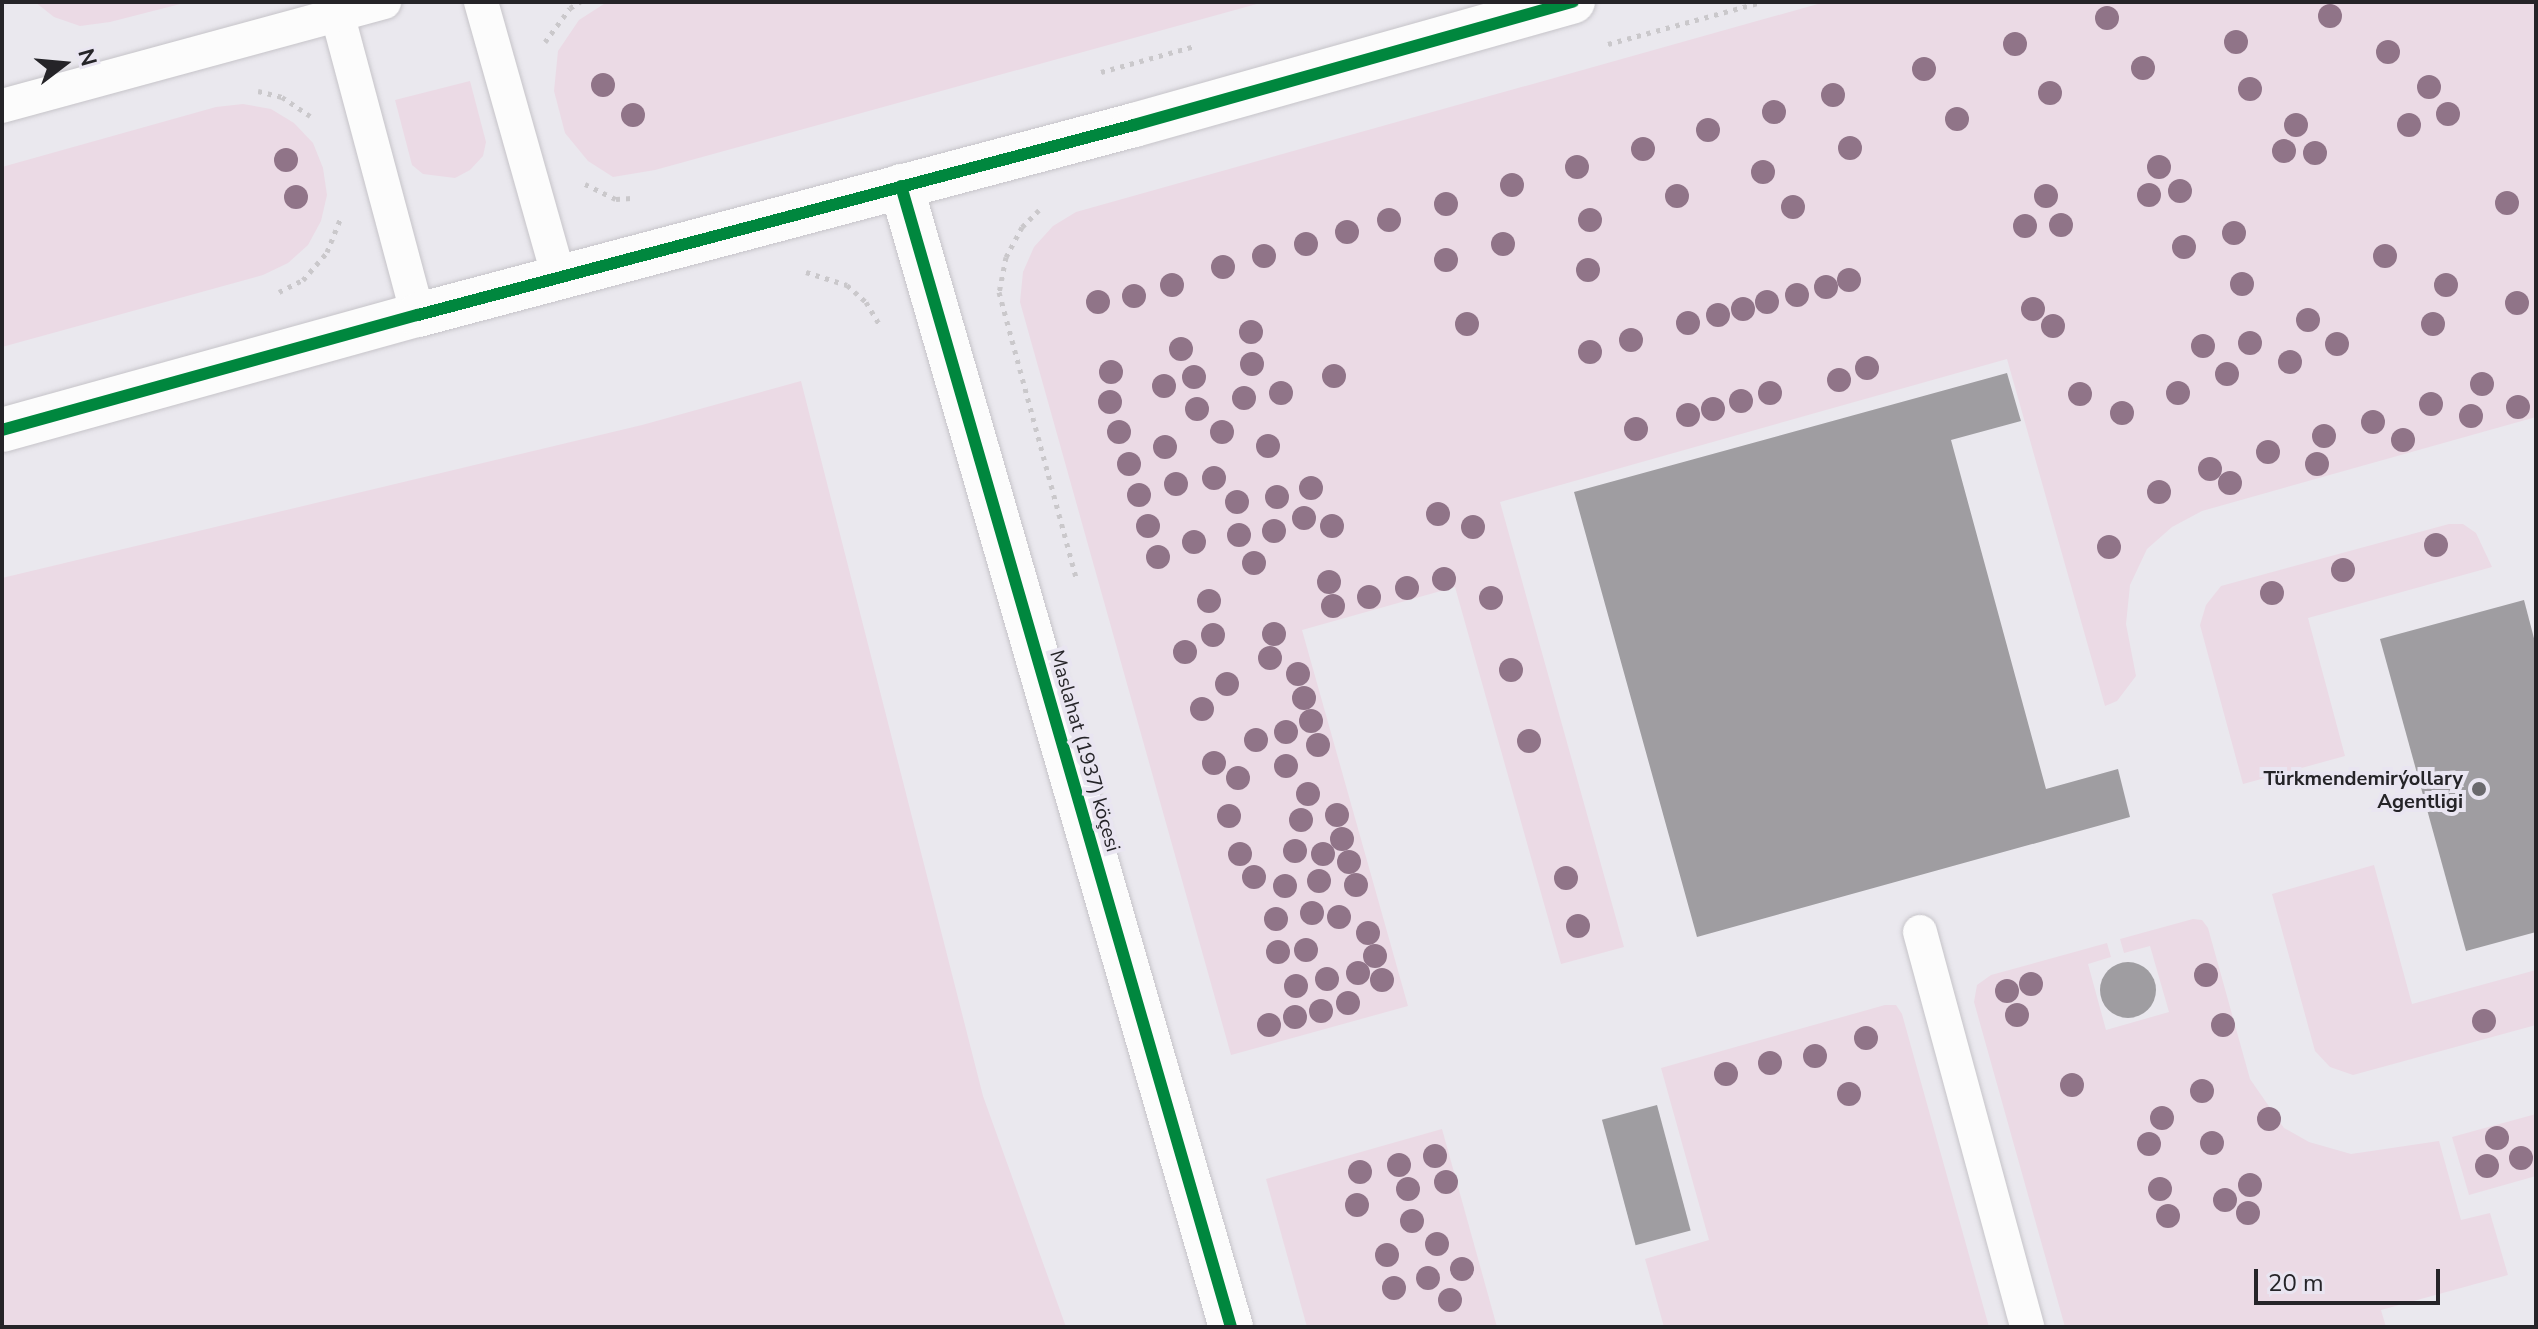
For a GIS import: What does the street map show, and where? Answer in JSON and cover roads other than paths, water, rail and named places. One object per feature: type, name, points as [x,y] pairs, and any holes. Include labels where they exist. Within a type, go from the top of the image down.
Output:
[{"type":"street","points":[[2,430],[418,315],[1134,125],[1573,2]]},
{"type":"street","name":"Maslahat (1937) köçesi","points":[[901,186],[1231,1327]]},
{"type":"lane","points":[[334,2],[418,315]]},
{"type":"lane","points":[[2,106],[384,2]]},
{"type":"lane","points":[[481,2],[559,278]]},
{"type":"lane","points":[[1920,932],[2027,1327]]},
{"type":"place","name":"Türkmendemirýollary Agentligi","points":[[2479,789]]}]
